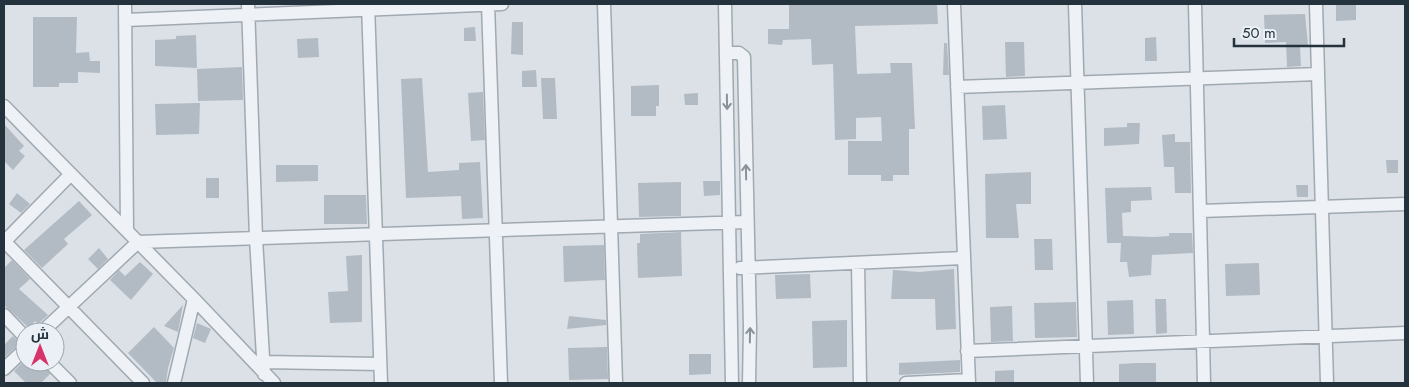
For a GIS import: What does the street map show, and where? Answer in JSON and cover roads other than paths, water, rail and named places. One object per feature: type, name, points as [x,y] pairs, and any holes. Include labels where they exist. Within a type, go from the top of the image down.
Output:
[{"type":"street","points":[[125,4],[127,230]]},
{"type":"street","points":[[488,4],[501,383]]},
{"type":"street","points":[[126,20],[248,8],[502,4]]},
{"type":"street","points":[[604,4],[616,383]]},
{"type":"street","points":[[725,4],[732,383]]},
{"type":"street","points":[[906,383],[969,381],[954,4]]},
{"type":"street","points":[[1076,4],[1087,383]]},
{"type":"street","points":[[1195,4],[1204,383]]},
{"type":"street","points":[[1316,4],[1327,383]]},
{"type":"street","points":[[368,6],[381,383]]},
{"type":"street","points":[[248,8],[256,238],[264,368]]},
{"type":"street","points":[[726,53],[740,53],[744,57],[749,383]]},
{"type":"street","points":[[957,87],[1318,74]]},
{"type":"street","points":[[4,107],[264,368],[274,383]]},
{"type":"street","points":[[71,174],[4,242],[143,383]]},
{"type":"street","points":[[1201,211],[1405,204]]},
{"type":"street","points":[[52,322],[138,242],[747,222]]},
{"type":"street","points":[[730,268],[963,258]]},
{"type":"street","points":[[858,263],[860,383]]},
{"type":"street","points":[[174,383],[194,299]]},
{"type":"street","points":[[4,315],[15,327]]},
{"type":"street","points":[[967,351],[1405,333]]},
{"type":"street","points":[[4,369],[15,359]]},
{"type":"street","points":[[264,368],[380,364]]},
{"type":"street","points":[[60,372],[70,383]]}]
